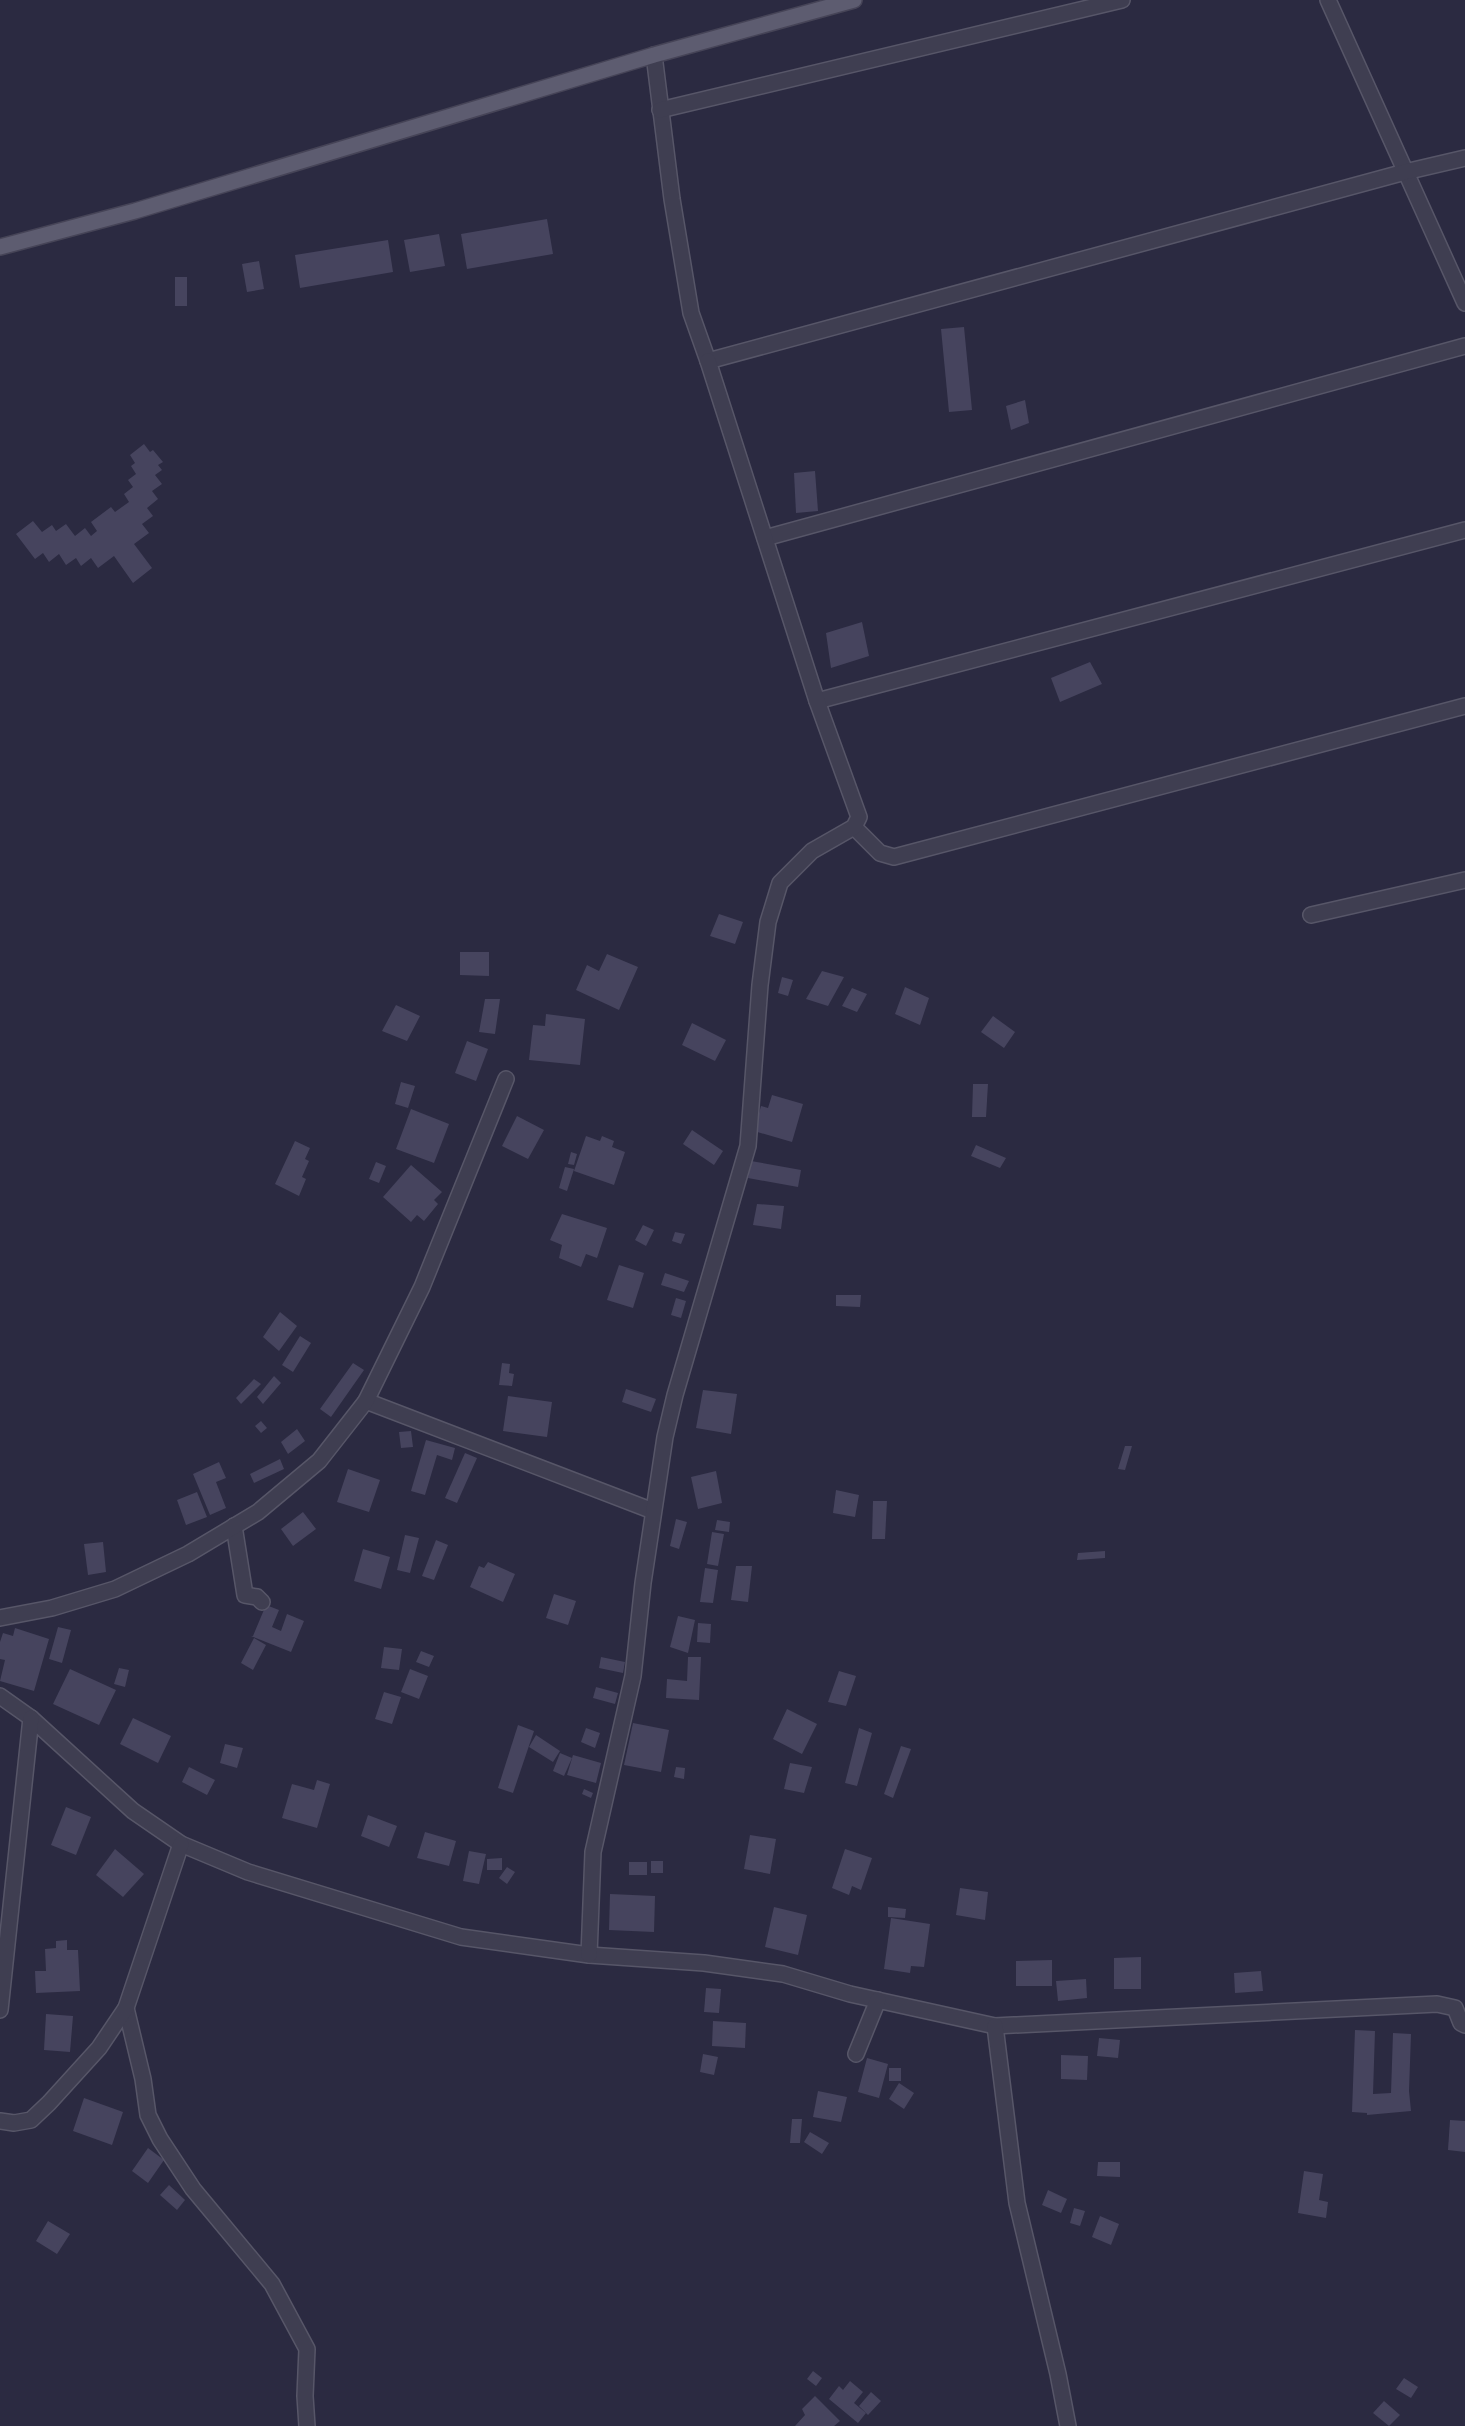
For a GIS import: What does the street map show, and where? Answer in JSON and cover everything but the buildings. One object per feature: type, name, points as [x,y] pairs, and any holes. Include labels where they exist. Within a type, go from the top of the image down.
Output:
[{"type":"main road","points":[[0,247],[135,211],[654,55],[854,0]]},
{"type":"street","points":[[660,110],[1122,0]]},
{"type":"street","points":[[1328,0],[1465,303]]},
{"type":"street","points":[[589,1955],[594,1852],[633,1676],[653,1511],[665,1437],[675,1395],[748,1146],[760,985],[768,922],[780,883],[812,850],[854,827],[859,817],[817,701],[691,313],[672,199],[654,55]]},
{"type":"street","points":[[708,361],[1405,172],[1465,158]]},
{"type":"street","points":[[765,538],[1465,346]]},
{"type":"street","points":[[817,701],[1465,530]]},
{"type":"street","points":[[854,827],[880,853],[894,857],[1465,706]]},
{"type":"street","points":[[1311,915],[1465,880]]},
{"type":"street","points":[[0,1618],[52,1608],[115,1589],[188,1554],[258,1512],[319,1461],[366,1402],[422,1287],[506,1079]]},
{"type":"street","points":[[366,1402],[653,1511]]},
{"type":"street","points":[[234,1526],[245,1595],[256,1597],[262,1602]]},
{"type":"street","points":[[0,1696],[31,1718],[133,1811],[181,1844],[248,1872],[461,1936],[589,1955],[704,1963],[783,1974],[878,2000],[995,2026],[1437,2004],[1455,2008],[1461,2023],[1465,2025]]},
{"type":"street","points":[[0,2010],[31,1718]]},
{"type":"street","points":[[0,2121],[14,2123],[31,2120],[99,2048],[126,2008],[181,1844]]},
{"type":"street","points":[[856,2054],[878,2000]]},
{"type":"street","points":[[126,2008],[143,2078],[148,2115],[160,2139],[193,2189],[272,2284],[307,2349],[305,2396],[307,2426]]},
{"type":"street","points":[[995,2026],[1017,2204],[1058,2374],[1068,2426]]}]
